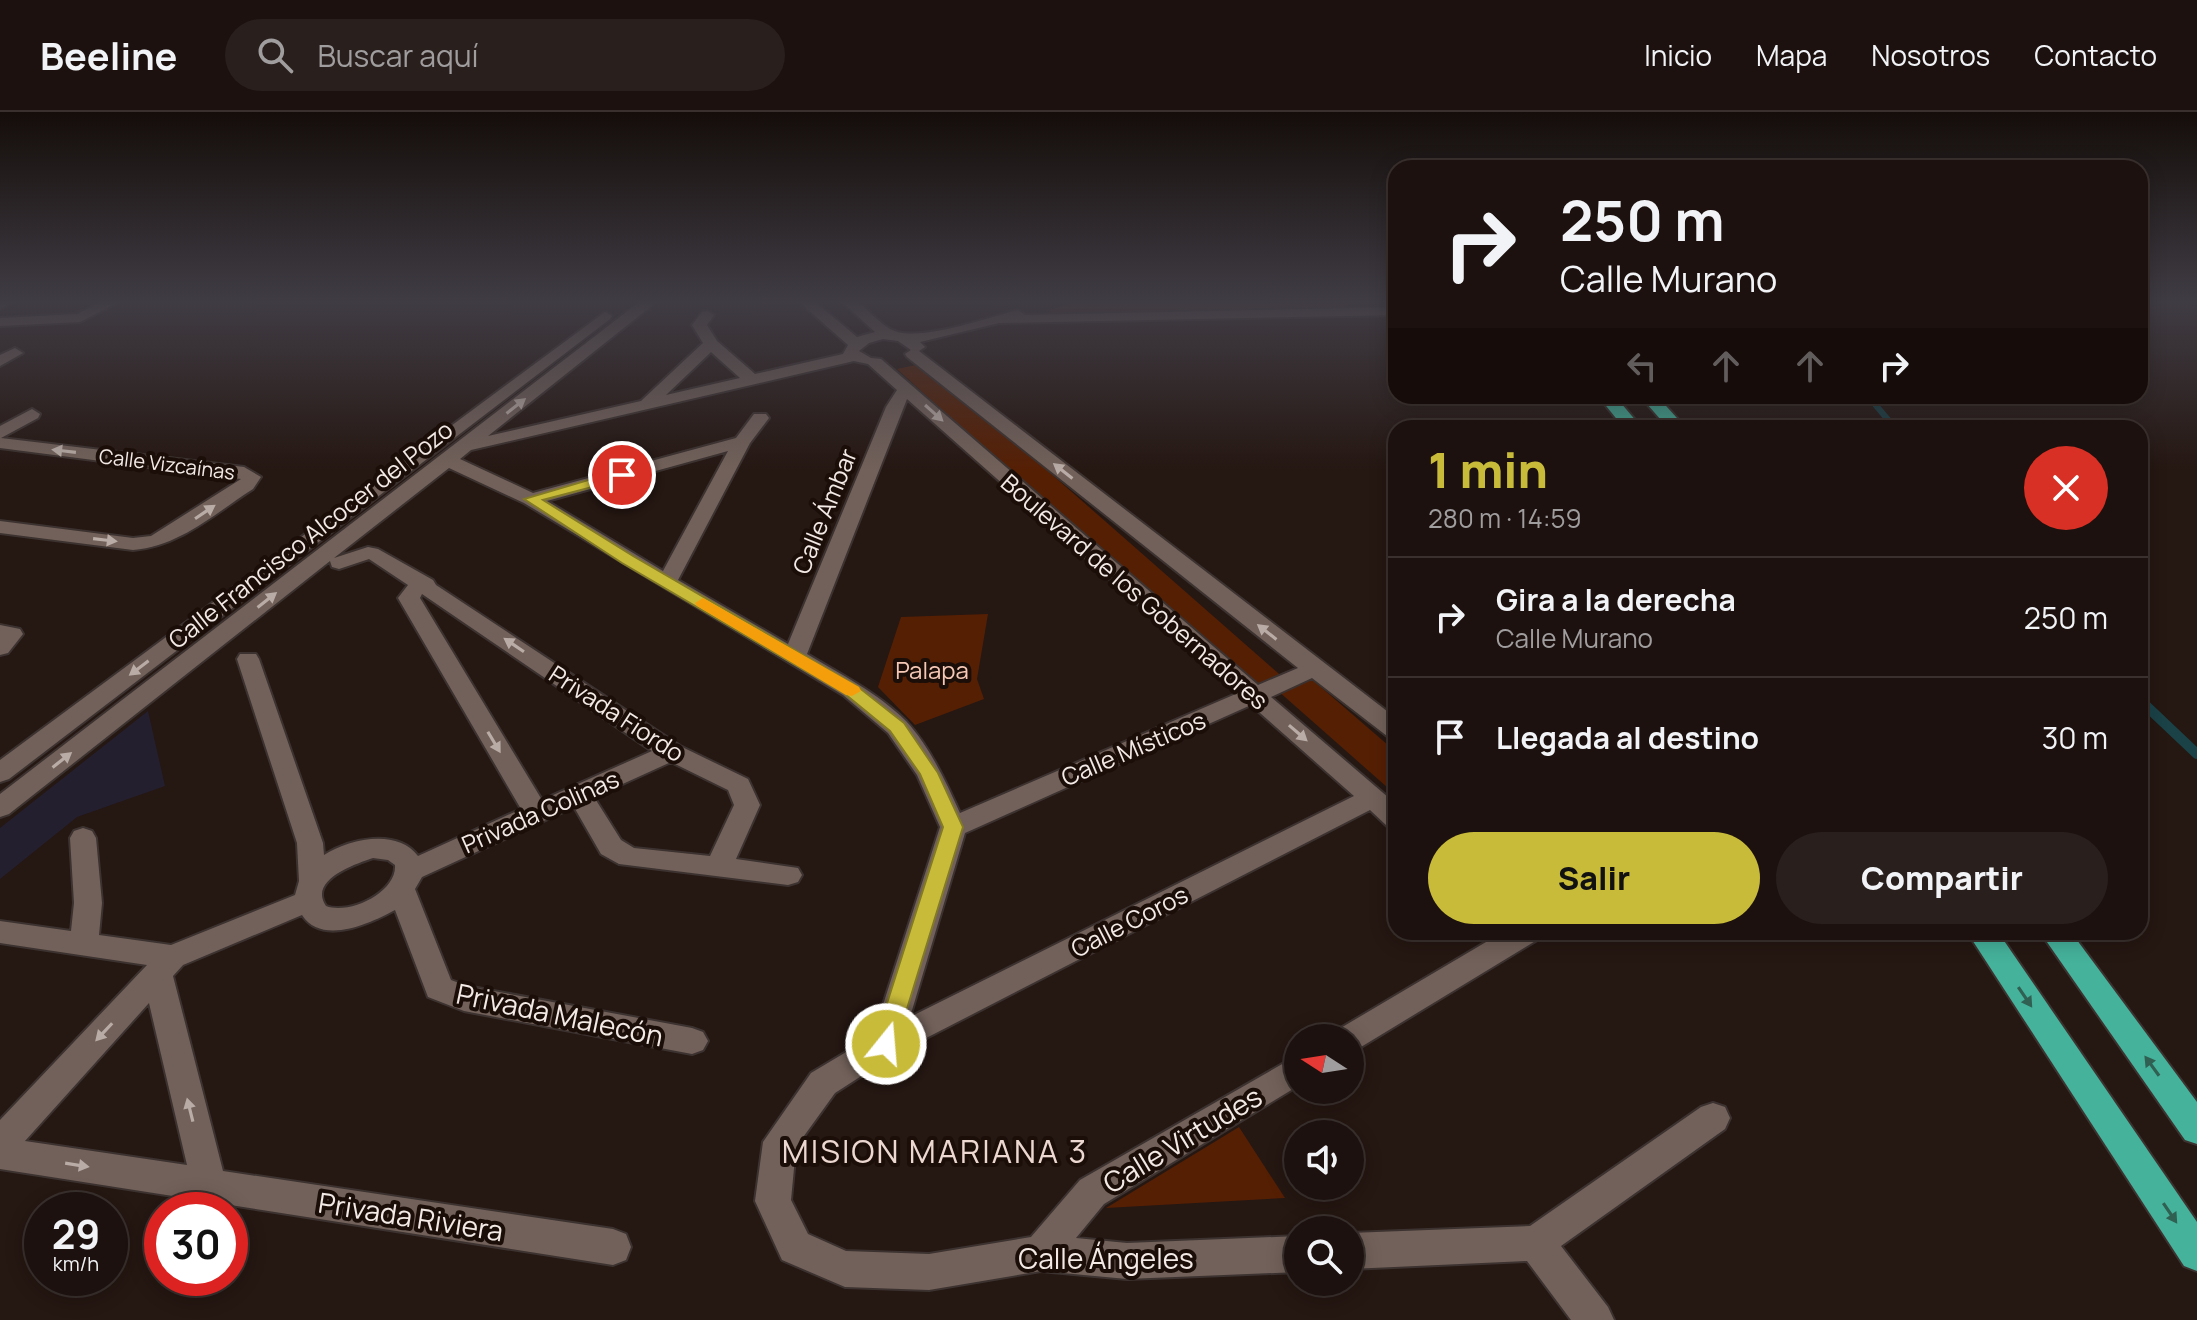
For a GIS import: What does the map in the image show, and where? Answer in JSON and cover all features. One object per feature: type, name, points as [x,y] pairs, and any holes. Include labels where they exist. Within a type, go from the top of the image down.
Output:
[{"type":"highway","points":[[1613,404],[1626,420]]},
{"type":"highway","points":[[1655,404],[1670,420]]},
{"type":"highway","points":[[1987,940],[2197,1253]]},
{"type":"highway","points":[[2061,940],[2197,1129]]},
{"type":"street","name":"Calle Francisco Alcocer del Pozo","points":[[0,773],[551,356]]},
{"type":"street","name":"Calle Francisco Alcocer del Pozo","points":[[0,808],[580,356]]},
{"type":"street","points":[[646,404],[698,356]]},
{"type":"street","points":[[725,356],[752,380]]},
{"type":"street","points":[[455,454],[646,404],[852,356]]},
{"type":"street","name":"Boulevard de los Gobernadores","points":[[865,356],[1388,812]]},
{"type":"street","points":[[874,356],[897,361],[902,356]]},
{"type":"street","name":"Boulevard de los Gobernadores","points":[[931,356],[1314,669],[1388,724]]},
{"type":"street","name":"Calle Ámbar","points":[[795,655],[894,407],[906,389]]},
{"type":"street","points":[[0,433],[32,414]]},
{"type":"street","points":[[667,582],[742,442],[760,418]]},
{"type":"street","points":[[531,499],[742,442]]},
{"type":"street","name":"Calle Vizcaínas","points":[[0,443],[244,473],[252,477],[233,493],[154,542],[133,544],[0,527]]},
{"type":"street","points":[[455,454],[795,655],[851,690],[897,727],[929,773],[953,827],[886,1044]]},
{"type":"street","name":"Privada Fiordo","points":[[339,563],[374,554],[426,584],[671,752],[739,785],[747,805],[720,865]]},
{"type":"street","points":[[426,584],[414,590],[409,598],[536,812]]},
{"type":"street","points":[[0,632],[12,634],[0,648]]},
{"type":"street","points":[[248,659],[310,843],[309,891]]},
{"type":"street","name":"Calle Místicos","points":[[953,827],[1314,669]]},
{"type":"street","name":"Privada Colinas","points":[[309,891],[311,912],[322,917],[337,919],[373,909],[405,880],[536,812],[671,752]]},
{"type":"street","points":[[579,793],[611,847],[629,857],[788,875]]},
{"type":"street","name":"Calle Coros","points":[[886,1044],[1372,798]]},
{"type":"street","points":[[83,838],[88,903],[84,944]]},
{"type":"street","points":[[0,1144],[165,966],[309,891],[339,859],[373,848],[400,853],[408,861],[405,880]]},
{"type":"street","name":"Privada Malecón","points":[[405,880],[439,988],[464,998],[692,1041]]},
{"type":"street","points":[[0,932],[84,944],[165,966]]},
{"type":"street","points":[[1364,1030],[1514,940]]},
{"type":"street","points":[[165,966],[209,1186]]},
{"type":"street","name":"Calle Ángeles","points":[[886,1044],[823,1083],[780,1142],[773,1201],[795,1247],[845,1269],[929,1272],[1041,1253],[1127,1261],[1284,1255]]},
{"type":"street","name":"Calle Virtudes","points":[[1041,1253],[1092,1192],[1284,1077]]},
{"type":"street","points":[[1364,1250],[1536,1243],[1713,1118]]},
{"type":"street","name":"Privada Riviera","points":[[0,1153],[613,1247]]},
{"type":"street","points":[[1536,1243],[1595,1320]]},
{"type":"shaded area","points":[[148,711],[165,786],[77,817],[0,879],[0,828]]},
{"type":"green space","points":[[925,363],[1286,680],[1254,693],[897,369]]},
{"type":"green space","name":"Palapa","points":[[988,614],[977,679],[984,699],[915,725],[878,687],[901,617]]},
{"type":"green space","points":[[1308,676],[1388,745],[1388,788],[1277,690]]},
{"type":"green space","points":[[1239,1127],[1284,1196],[1284,1198],[1106,1208]]},
{"type":"waterway","points":[[1875,404],[1888,420]]},
{"type":"waterway","points":[[2148,708],[2197,754]]},
{"type":"slow traffic","points":[[703,603],[852,691]]},
{"type":"district","name":"MISION MARIANA 3","points":[[935,1151]]},
{"type":"route","points":[[622,475],[531,499],[851,690],[897,727],[929,773],[953,827],[886,1044]]}]
